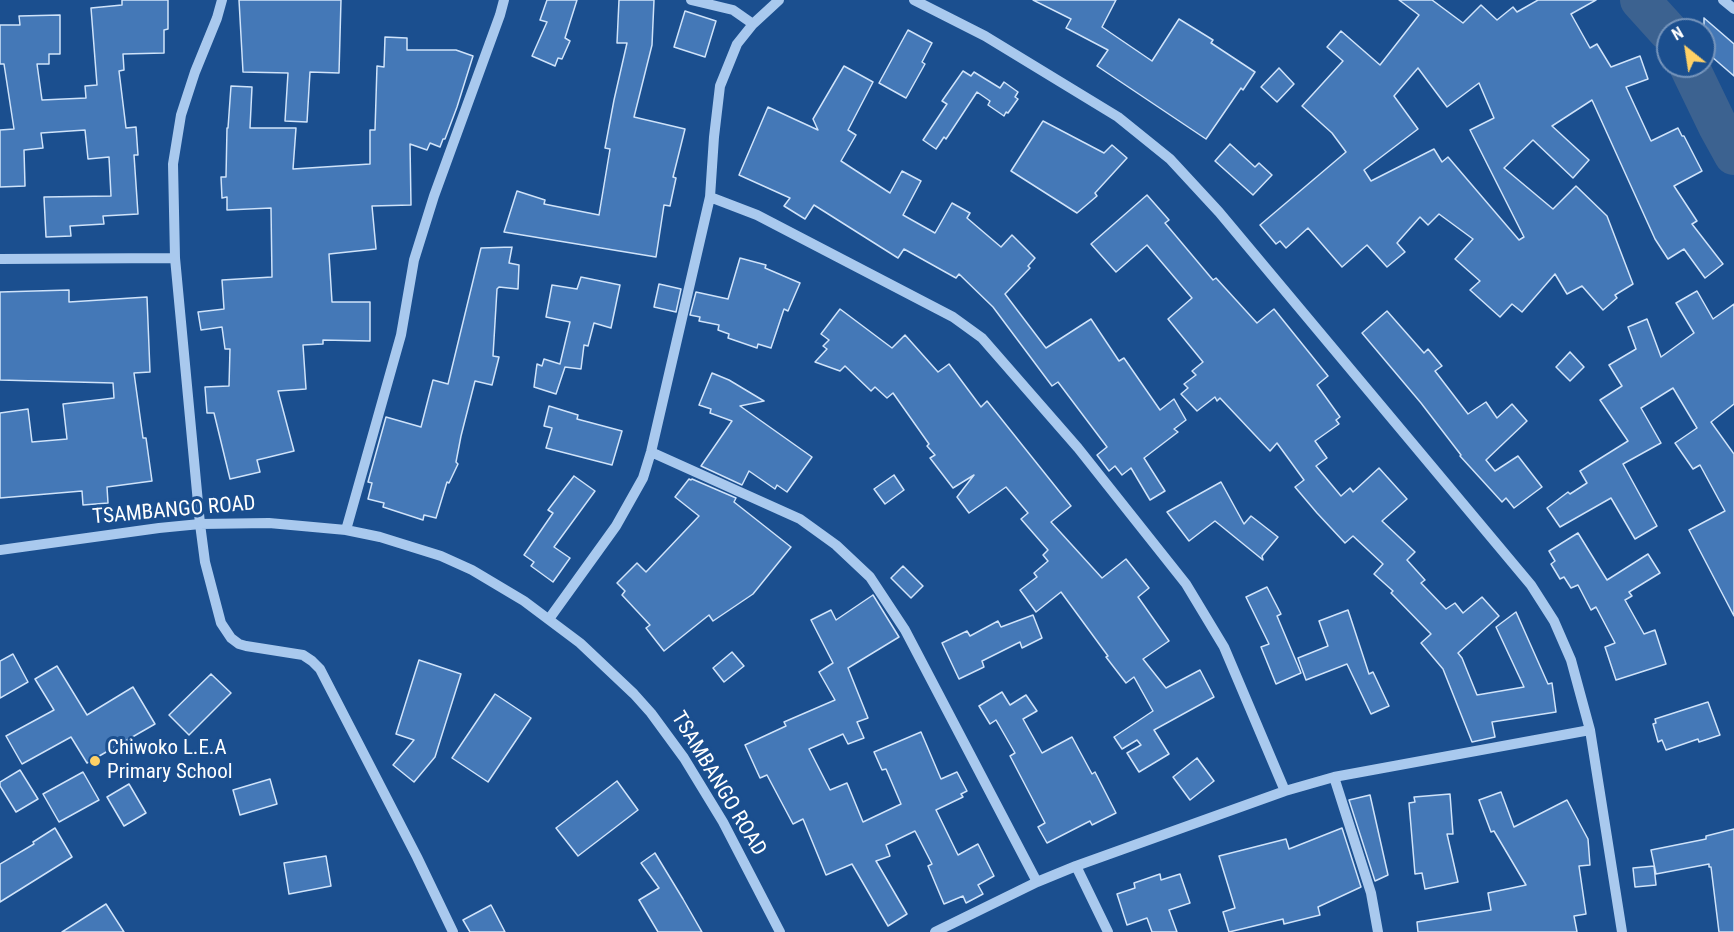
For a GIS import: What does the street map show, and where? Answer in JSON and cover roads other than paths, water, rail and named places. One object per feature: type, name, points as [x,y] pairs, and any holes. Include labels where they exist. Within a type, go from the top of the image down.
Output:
[{"type":"street","points":[[222,0],[218,18],[195,72],[181,115],[173,164],[176,258],[200,524],[205,562],[220,623],[225,632],[239,644],[303,655],[320,669],[453,932]]},
{"type":"street","points":[[346,530],[401,335],[414,260],[434,196],[504,0]]},
{"type":"street","points":[[691,0],[733,10],[753,24]]},
{"type":"street","points":[[549,619],[616,526],[643,478],[710,197],[720,86],[737,44],[753,24],[779,0]]},
{"type":"street","points":[[914,0],[985,36],[1118,117],[1170,159],[1212,205],[1531,585],[1554,621],[1571,660],[1590,730],[1623,932]]},
{"type":"street","points":[[1723,0],[1734,9]]},
{"type":"street","points":[[710,197],[757,215],[953,317],[982,338],[1078,448],[1186,584],[1224,647],[1285,791]]},
{"type":"street","points":[[0,259],[176,258]]},
{"type":"street","points":[[651,452],[800,519],[836,545],[870,577],[905,630],[1037,882]]},
{"type":"street","name":"TSAMBANGO ROAD","points":[[0,550],[200,524],[269,523],[346,530],[409,545],[441,556],[498,585],[549,619],[634,694],[669,735],[723,822],[780,932]]},
{"type":"street","points":[[935,932],[1037,882],[1076,866],[1285,791],[1334,777],[1590,730]]},
{"type":"street","points":[[1334,777],[1371,893],[1378,932]]},
{"type":"street","points":[[1076,866],[1108,932]]},
{"type":"waterway","points":[[1640,0],[1656,18]]},
{"type":"waterway","points":[[1695,78],[1734,155]]},
{"type":"place","name":"Chiwoko L.E.A Primary School","points":[[95,761]]}]
